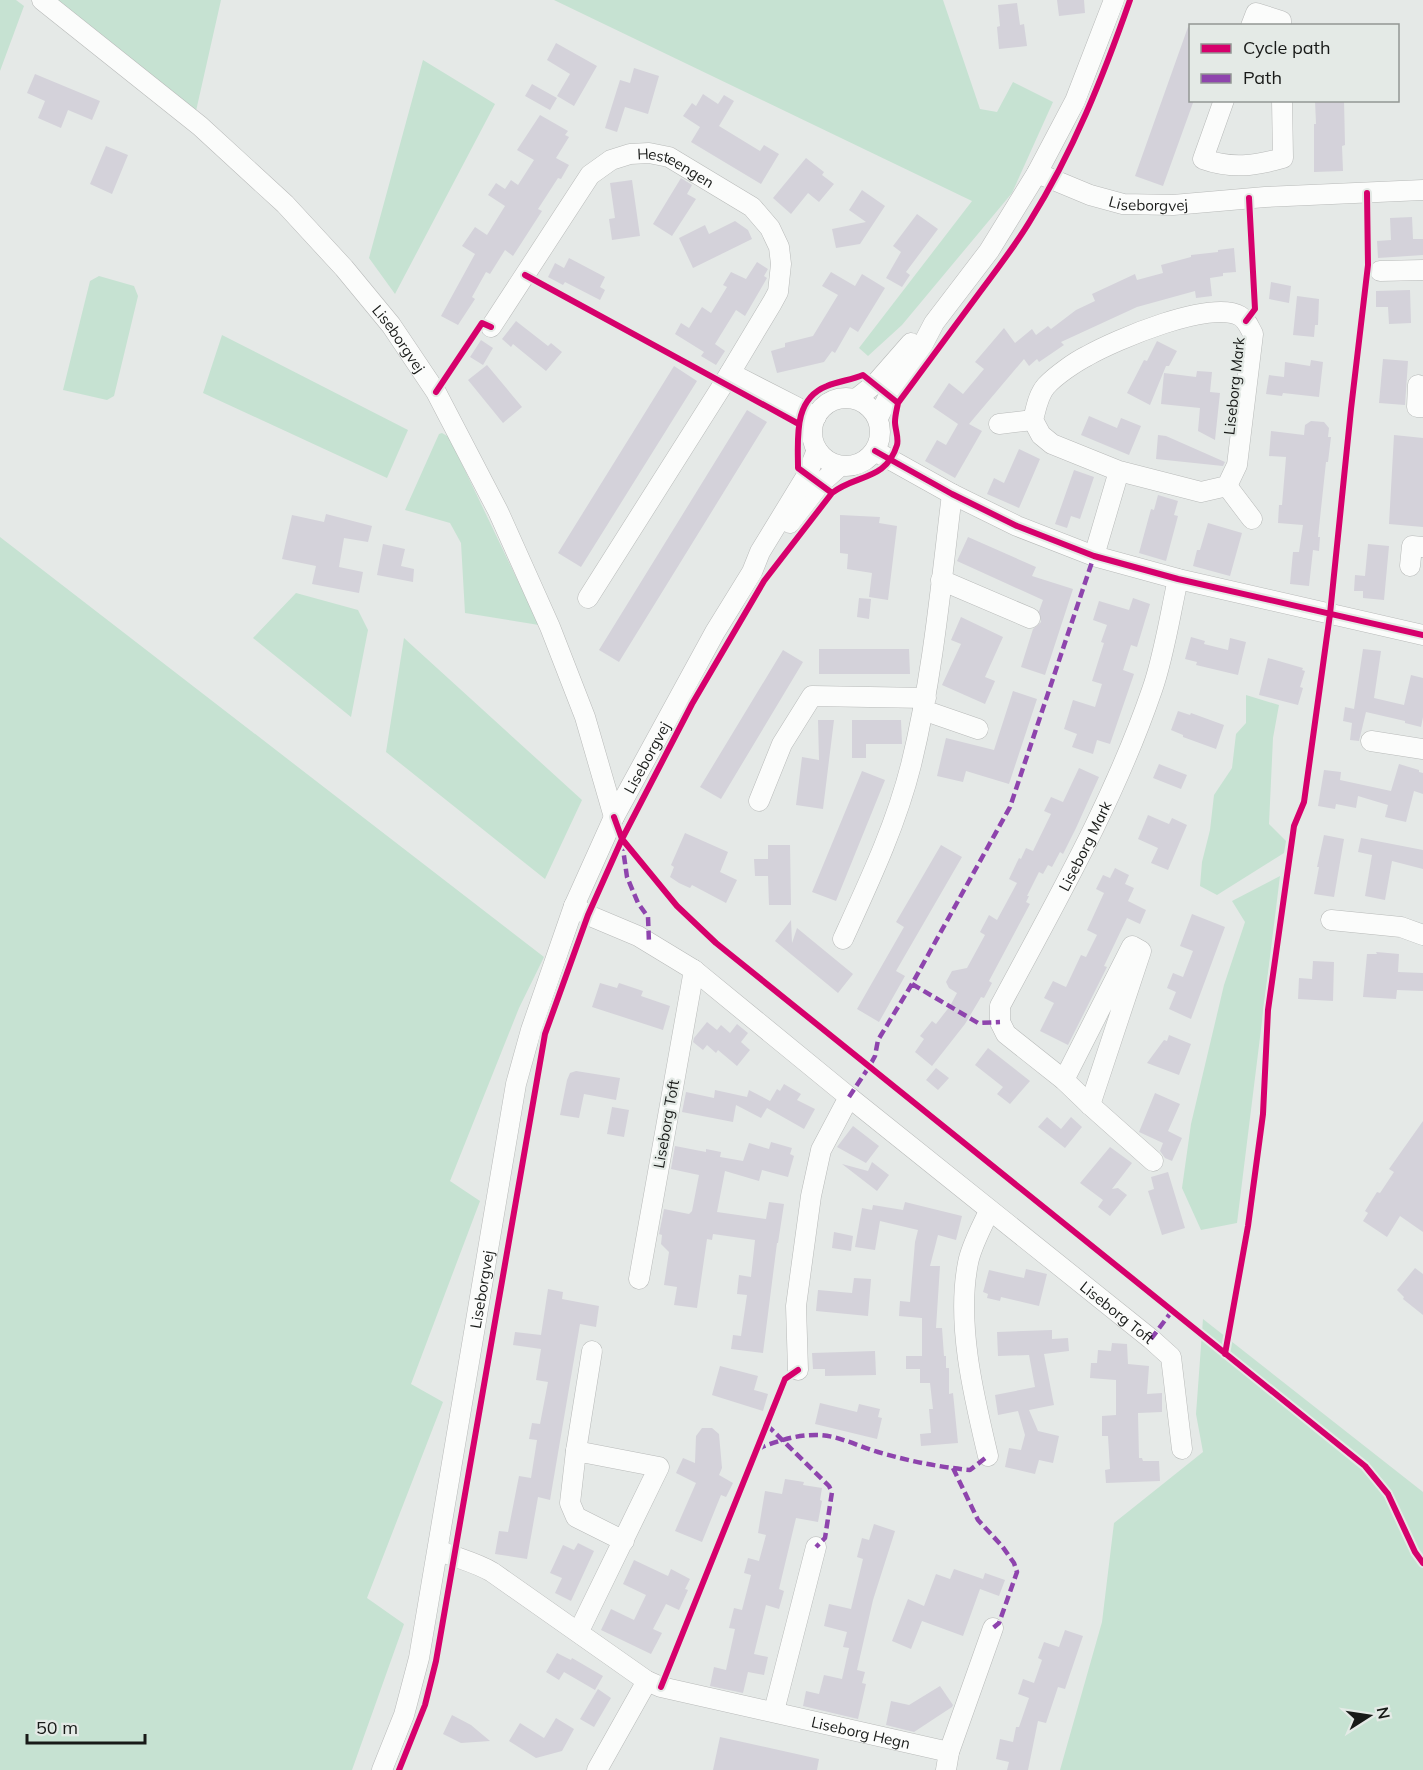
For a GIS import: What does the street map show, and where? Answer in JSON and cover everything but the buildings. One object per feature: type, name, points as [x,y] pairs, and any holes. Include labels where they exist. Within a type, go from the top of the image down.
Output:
[{"type":"street","name":"Liseborgvej","points":[[42,0],[200,126],[285,204],[344,268],[391,325],[436,392],[498,511],[550,627],[585,717],[614,817]]},
{"type":"street","points":[[878,418],[889,395],[922,346],[934,323],[988,251],[1037,173],[1076,100],[1114,0]]},
{"type":"street","points":[[1252,24],[1256,13],[1281,21],[1281,24]]},
{"type":"street","points":[[1223,102],[1203,159],[1222,166],[1260,165],[1283,158],[1282,102]]},
{"type":"street","name":"Hesteengen","points":[[491,327],[590,175],[611,160],[630,154],[649,153],[669,157],[752,207],[770,228],[779,247],[781,264],[778,292],[730,373],[588,598]]},
{"type":"street","points":[[1260,165],[1265,197]]},
{"type":"street","name":"Liseborgvej","points":[[1037,173],[1090,195],[1123,204],[1173,206],[1265,197],[1423,190]]},
{"type":"street","points":[[1380,271],[1423,270]]},
{"type":"street","name":"Liseborg Mark","points":[[1034,420],[1045,387],[1085,357],[1129,335],[1180,319],[1221,311],[1238,315],[1246,321],[1252,334],[1237,465],[1227,486]]},
{"type":"street","points":[[856,399],[876,383],[914,340],[934,323]]},
{"type":"street","points":[[730,373],[816,417]]},
{"type":"street","points":[[1418,385],[1417,407],[1423,407]]},
{"type":"street","points":[[844,398],[856,399],[873,410],[878,418],[881,429],[880,441],[875,452],[860,464],[840,466],[823,458],[817,450],[812,428],[823,407],[844,398]]},
{"type":"street","points":[[999,424],[1034,420],[1041,435],[1052,444],[1119,471],[1201,492],[1227,486],[1252,519]]},
{"type":"street","name":"Liseborgvej","points":[[382,1770],[404,1715],[416,1669],[516,1084],[531,1030],[574,906],[614,817],[715,632],[752,572],[760,552],[807,475],[817,450]]},
{"type":"street","points":[[875,452],[1017,526],[1094,556],[1178,579],[1423,635]]},
{"type":"street","name":"Liseborgvej","points":[[752,572],[767,556],[820,484],[840,466]]},
{"type":"street","points":[[1094,556],[1119,471]]},
{"type":"street","points":[[843,939],[881,854],[911,767],[924,704],[952,494]]},
{"type":"street","points":[[1410,567],[1412,546],[1423,548]]},
{"type":"street","name":"Liseborg Mark","points":[[1153,1161],[1064,1080],[1006,1034],[1000,1022],[1000,1006],[1088,842],[1124,765],[1153,688],[1178,579]]},
{"type":"street","points":[[941,580],[1029,618]]},
{"type":"street","points":[[759,801],[782,744],[812,696],[924,704],[978,729]]},
{"type":"street","points":[[1371,741],[1423,749]]},
{"type":"street","name":"Liseborg Toft","points":[[574,906],[588,915],[638,936],[694,970],[989,1211],[1151,1339],[1171,1358],[1182,1449]]},
{"type":"street","points":[[1331,920],[1401,927],[1423,935]]},
{"type":"street","points":[[1064,1080],[1132,946],[1141,951],[1090,1105]]},
{"type":"street","name":"Liseborg Toft","points":[[639,1279],[694,970]]},
{"type":"street","points":[[798,1370],[796,1306],[811,1196],[821,1150],[849,1097]]},
{"type":"street","points":[[988,1456],[970,1382],[964,1300],[968,1261],[989,1211]]},
{"type":"street","points":[[592,1351],[570,1503],[576,1517],[624,1541]]},
{"type":"street","points":[[576,1451],[659,1467],[579,1631]]},
{"type":"street","points":[[774,1711],[816,1547]]},
{"type":"street","name":"Liseborg Hegn","points":[[438,1550],[477,1563],[492,1572],[579,1631],[647,1682],[774,1711],[948,1761],[993,1628]]},
{"type":"street","points":[[597,1770],[647,1682]]},
{"type":"green space","points":[[0,0],[16,0],[24,6],[0,71]]},
{"type":"green space","points":[[56,0],[221,0],[196,111]]},
{"type":"green space","points":[[554,0],[943,0],[980,109],[997,112],[1013,82],[1053,102],[1012,193],[902,325],[868,356],[859,348],[972,201]]},
{"type":"green space","points":[[423,60],[495,104],[395,294],[369,258]]},
{"type":"green space","points":[[99,276],[134,286],[138,296],[114,396],[107,400],[63,390],[90,281]]},
{"type":"green space","points":[[222,335],[408,430],[387,478],[203,393]]},
{"type":"green space","points":[[442,433],[449,437],[539,625],[465,613],[461,543],[450,523],[405,510],[439,434]]},
{"type":"green space","points":[[0,537],[544,957],[519,1008],[450,1181],[480,1201],[411,1384],[443,1402],[367,1598],[404,1624],[352,1770],[0,1770]]},
{"type":"green space","points":[[296,593],[358,610],[368,630],[351,717],[253,638]]},
{"type":"green space","points":[[404,638],[582,800],[545,879],[386,752]]},
{"type":"green space","points":[[1246,695],[1279,705],[1273,738],[1269,824],[1286,841],[1284,853],[1217,895],[1200,886],[1202,862],[1210,830],[1214,795],[1232,768],[1236,734],[1246,723]]},
{"type":"green space","points":[[1280,876],[1237,1223],[1201,1230],[1182,1188],[1191,1124],[1224,985],[1245,922],[1232,901]]},
{"type":"green space","points":[[1203,1319],[1423,1492],[1423,1770],[1060,1770],[1102,1622],[1114,1523],[1203,1452],[1196,1414]]},
{"type":"marked path","points":[[849,1097],[869,1067],[875,1056],[878,1040],[912,984],[1010,807],[1094,556]]},
{"type":"marked path","points":[[622,842],[627,877],[638,903],[648,917],[649,943]]},
{"type":"marked path","points":[[912,984],[978,1023],[1000,1022]]},
{"type":"marked path","points":[[1151,1339],[1172,1311]]},
{"type":"marked path","points":[[767,1425],[829,1486],[832,1492],[825,1538],[816,1547]]},
{"type":"marked path","points":[[757,1449],[788,1439],[820,1435],[835,1437],[901,1458],[958,1469],[970,1470],[988,1456]]},
{"type":"marked path","points":[[953,1468],[978,1520],[1002,1546],[1014,1563],[1017,1572],[999,1623],[993,1628]]},
{"type":"cycle path","points":[[898,403],[1012,248],[1046,195],[1086,114],[1130,0]]},
{"type":"cycle path","points":[[1225,1354],[1248,1226],[1263,1114],[1268,1010],[1294,826],[1304,802],[1330,614],[1368,265],[1367,193]]},
{"type":"cycle path","points":[[1246,321],[1255,309],[1249,198]]},
{"type":"cycle path","points":[[525,275],[797,423]]},
{"type":"cycle path","points":[[436,392],[482,323],[491,327]]},
{"type":"cycle path","points":[[863,375],[898,403],[895,422],[897,445],[892,457],[878,471],[832,493],[798,468],[800,421],[808,400],[816,392],[832,384],[863,375]]},
{"type":"cycle path","points":[[875,451],[952,494],[1017,526],[1094,556],[1178,579],[1423,635]]},
{"type":"cycle path","points":[[399,1770],[425,1705],[436,1661],[545,1034],[588,915],[622,839],[692,704],[764,581],[832,493]]},
{"type":"cycle path","points":[[614,817],[622,839],[677,906],[716,943],[1365,1466],[1388,1494],[1415,1552],[1423,1563]]},
{"type":"cycle path","points":[[661,1687],[785,1379],[798,1370]]}]
